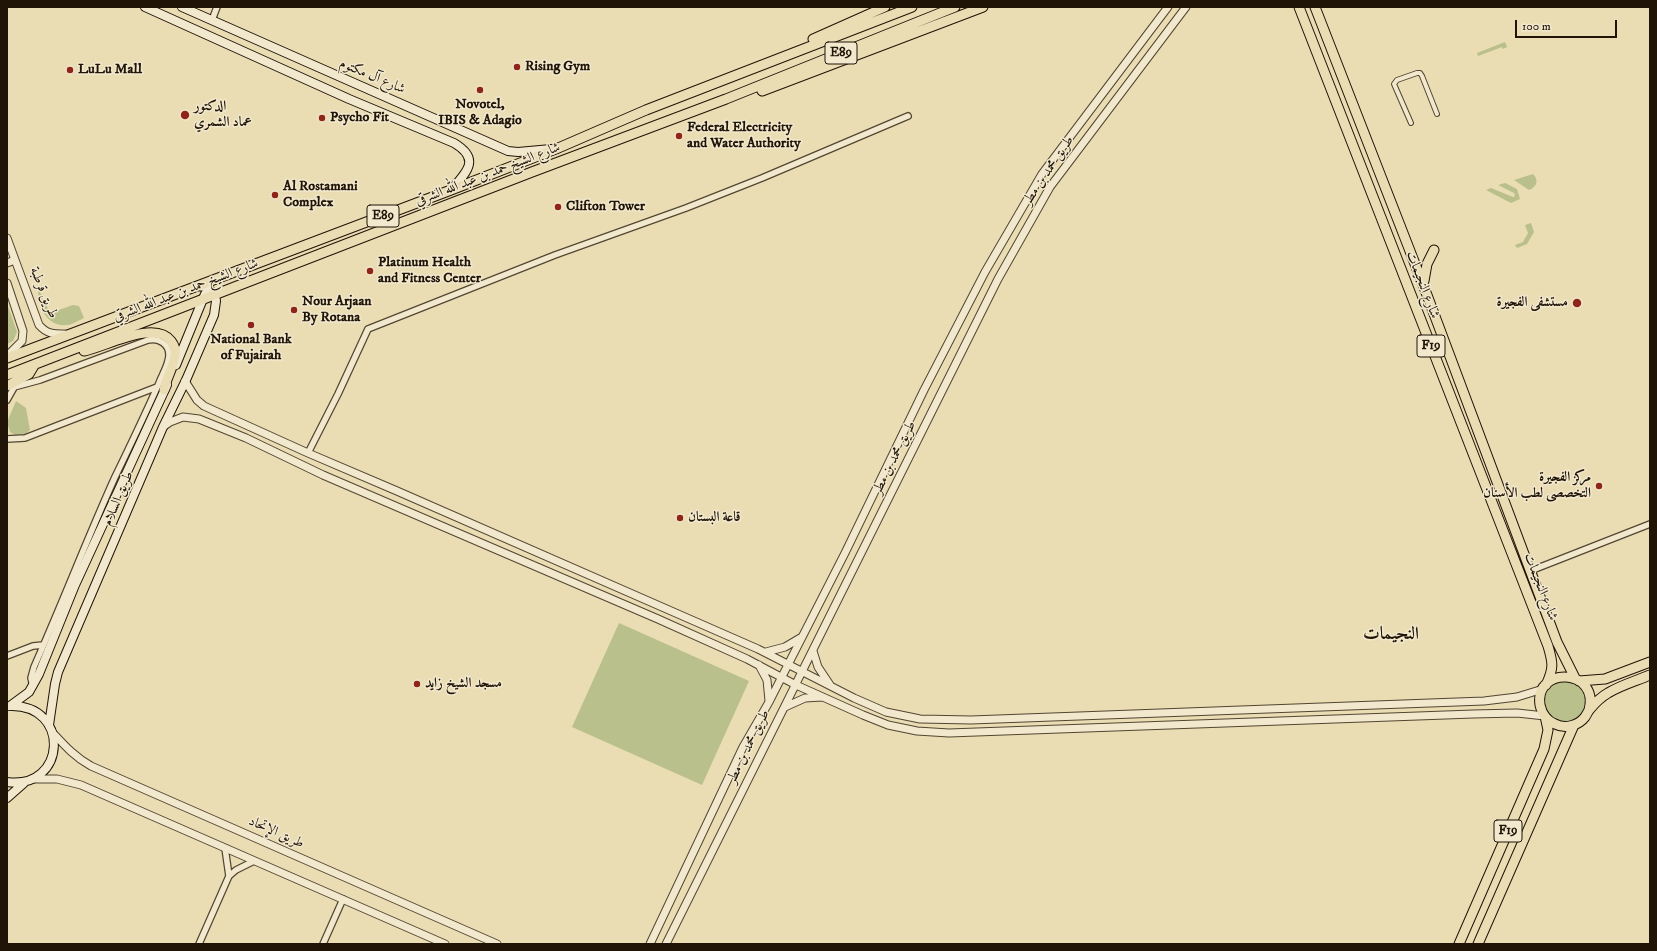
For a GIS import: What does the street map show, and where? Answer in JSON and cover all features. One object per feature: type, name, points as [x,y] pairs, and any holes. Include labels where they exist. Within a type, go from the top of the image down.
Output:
[{"type":"main road","name":"شارع آل مكتوم","points":[[145,7],[461,147],[469,158],[470,165],[468,172],[451,190]]},
{"type":"main road","name":"شارع آل مكتوم","points":[[182,7],[512,152],[556,149]]},
{"type":"main road","points":[[756,67],[796,46],[885,7]]},
{"type":"main road","name":"شارع الشيخ حمد بن عبد الله الشرقي","points":[[7,357],[73,334],[451,190],[556,149],[646,110],[912,7]]},
{"type":"main road","name":"شارع الشيخ حمد بن عبد الله الشرقي","points":[[7,375],[524,175],[726,99],[955,7]]},
{"type":"main road","points":[[726,99],[739,99],[781,85],[983,7]]},
{"type":"main road","name":"شارع النجيمات","points":[[1299,7],[1548,646],[1552,662],[1552,671],[1545,687]]},
{"type":"main road","name":"شارع النجيمات","points":[[1315,7],[1424,287],[1557,642],[1577,680]]},
{"type":"main road","points":[[438,136],[450,133],[450,126]]},
{"type":"main road","points":[[230,290],[223,289],[222,283],[312,247],[323,239]]},
{"type":"main road","points":[[1424,287],[1424,271],[1434,250]]},
{"type":"main road","name":"طريق السلام","points":[[8,707],[29,692],[33,686],[75,585],[102,530],[160,389],[208,288],[217,279]]},
{"type":"main road","points":[[197,286],[208,288],[215,295]]},
{"type":"main road","points":[[76,348],[104,332],[190,300],[192,297],[191,293],[184,291]]},
{"type":"main road","name":"طريق السلام","points":[[49,725],[54,684],[58,672],[163,427],[214,315],[216,301],[215,295]]},
{"type":"main road","points":[[55,356],[88,350],[144,332],[161,333],[170,339],[175,349],[175,356],[166,380],[160,389]]},
{"type":"main road","points":[[13,385],[29,374],[35,364]]},
{"type":"main road","points":[[1545,687],[1557,678],[1566,676],[1577,680],[1605,679],[1650,662]]},
{"type":"main road","points":[[1588,710],[1608,693],[1650,676]]},
{"type":"main road","name":"F19","points":[[1478,944],[1574,725],[1583,719],[1588,710],[1590,696],[1586,687],[1577,680]]},
{"type":"main road","name":"F19","points":[[1459,944],[1544,749],[1548,730],[1540,700],[1545,687]]},
{"type":"main road","points":[[7,798],[47,767],[52,760],[54,747],[53,734],[44,718],[32,710],[19,706],[8,707]]},
{"type":"main road","points":[[1545,716],[1559,726],[1574,725]]},
{"type":"main road","points":[[7,782],[15,783],[30,781]]},
{"type":"street","points":[[212,20],[217,7]]},
{"type":"street","name":"طريق محمد بن مطر","points":[[650,944],[744,747],[782,677],[924,390],[985,272],[1042,174],[1168,7]]},
{"type":"street","name":"طريق محمد بن مطر","points":[[666,944],[998,279],[1050,187],[1186,7]]},
{"type":"street","points":[[1411,123],[1394,84],[1397,80],[1417,73],[1420,73],[1422,76],[1437,114]]},
{"type":"street","points":[[308,453],[338,394],[368,329],[555,255],[686,208],[762,178],[908,116]]},
{"type":"street","name":"طريق قرطبة","points":[[7,238],[41,327],[47,333],[73,334]]},
{"type":"street","points":[[7,263],[16,260]]},
{"type":"street","points":[[7,283],[23,331],[22,341],[7,357]]},
{"type":"street","points":[[7,400],[13,385],[40,380],[148,340],[155,339],[163,342],[169,354],[160,389],[96,521],[43,645],[31,678],[33,686]]},
{"type":"street","points":[[185,381],[197,400],[204,406],[308,453],[766,652],[831,686],[886,712],[920,719],[971,720],[1484,701],[1517,697],[1545,687]]},
{"type":"street","points":[[8,438],[25,438],[141,394],[160,389]]},
{"type":"street","points":[[163,427],[176,419],[190,417],[199,419],[250,440],[323,475],[661,620],[759,665],[796,685],[888,724],[917,731],[949,733],[1459,714],[1517,713],[1545,716]]},
{"type":"street","points":[[250,440],[247,433],[252,430],[258,431]]},
{"type":"street","points":[[402,508],[410,506],[413,503],[413,498]]},
{"type":"street","points":[[96,521],[102,530]]},
{"type":"street","points":[[1530,571],[1650,524]]},
{"type":"street","points":[[510,555],[509,550],[512,547],[525,547]]},
{"type":"street","points":[[661,620],[672,619],[672,612]]},
{"type":"street","points":[[766,652],[785,648],[802,637]]},
{"type":"street","points":[[7,656],[33,646],[43,645]]},
{"type":"street","points":[[813,651],[818,667],[831,686]]},
{"type":"street","points":[[759,665],[767,680],[769,702]]},
{"type":"street","points":[[783,708],[805,698],[825,697]]},
{"type":"street","name":"طريق اﻹتحاد","points":[[53,734],[78,759],[91,766],[497,944]]},
{"type":"street","points":[[30,781],[57,780],[81,785],[343,899],[436,942],[445,944]]},
{"type":"street","points":[[225,848],[229,876]]},
{"type":"street","points":[[199,944],[229,876],[236,870],[254,861]]},
{"type":"street","points":[[323,944],[343,899]]},
{"type":"green space","points":[[1505,42],[1507,47],[1503,49],[1502,47],[1478,56],[1477,53]]},
{"type":"green space","points":[[1533,174],[1536,179],[1536,183],[1534,187],[1529,190],[1514,180]]},
{"type":"green space","points":[[1505,183],[1517,189],[1520,199],[1511,203],[1486,190],[1491,188],[1513,197],[1515,196],[1514,193],[1498,185]]},
{"type":"green space","points":[[1531,223],[1534,232],[1527,244],[1517,248],[1515,245],[1523,242],[1528,233],[1525,225]]},
{"type":"green space","points":[[38,288],[50,313],[73,305],[79,306],[84,318],[69,325],[54,323],[45,314],[42,308],[38,295]]},
{"type":"green space","points":[[7,303],[17,332],[13,341],[7,344]]},
{"type":"green space","points":[[16,401],[26,408],[30,430],[26,434],[15,435],[10,432],[7,422]]},
{"type":"green space","points":[[619,623],[749,681],[702,785],[572,727]]},
{"type":"green space","points":[[1565,681],[1580,687],[1586,702],[1580,717],[1565,723],[1550,717],[1544,702],[1550,687]]},
{"type":"place","name":"Rising Gym","points":[[517,67]]},
{"type":"place","name":"LuLu Mall","points":[[70,70]]},
{"type":"place","name":"Novotel, IBIS & Adagio","points":[[480,90]]},
{"type":"place","name":"الدكتور عماد الشمري","points":[[185,115]]},
{"type":"place","name":"Psycho Fit","points":[[322,118]]},
{"type":"place","name":"Federal Electricity and Water Authority","points":[[679,136]]},
{"type":"place","name":"Al Rostamani Complex","points":[[275,195]]},
{"type":"place","name":"Clifton Tower","points":[[558,207]]},
{"type":"place","name":"Platinum Health and Fitness Center","points":[[370,271]]},
{"type":"place","name":"مستشفى الفجيرة","points":[[1577,303]]},
{"type":"place","name":"Nour Arjaan By Rotana","points":[[294,310]]},
{"type":"place","name":"National Bank of Fujairah","points":[[251,325]]},
{"type":"place","name":"مركز الفجيرة التخصصى لطب الأسنان","points":[[1599,486]]},
{"type":"place","name":"قاعة البستان","points":[[680,518]]},
{"type":"place","name":"مسجد الشيخ زايد","points":[[417,684]]},
{"type":"district","name":"النجيمات","points":[[1391,635]]}]
